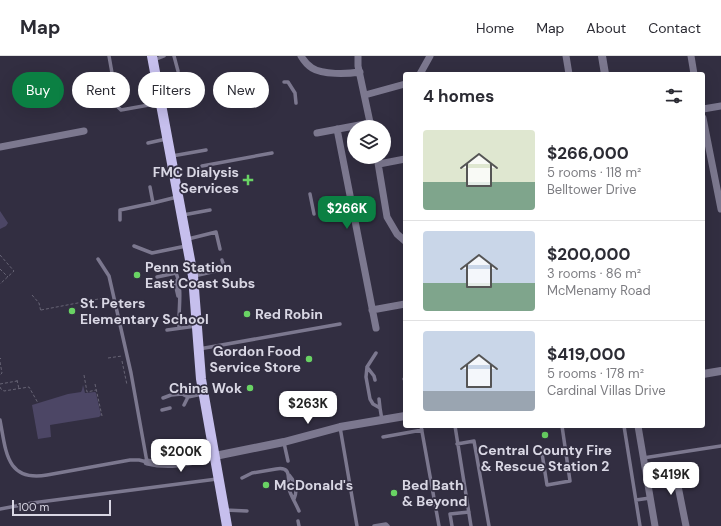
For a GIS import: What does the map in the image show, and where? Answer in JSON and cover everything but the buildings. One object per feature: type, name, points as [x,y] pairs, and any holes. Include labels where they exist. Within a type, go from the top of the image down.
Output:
[{"type":"main road","points":[[152,58],[155,72]]},
{"type":"main road","points":[[162,108],[193,276],[203,394],[227,526]]},
{"type":"street","points":[[301,56],[313,69],[348,74],[360,72]]},
{"type":"street","points":[[358,56],[369,120]]},
{"type":"street","points":[[421,72],[430,56]]},
{"type":"street","points":[[566,56],[569,72]]},
{"type":"street","points":[[602,56],[605,72]]},
{"type":"street","points":[[691,56],[694,72]]},
{"type":"street","points":[[365,95],[403,85]]},
{"type":"street","points":[[705,109],[721,106]]},
{"type":"street","points":[[705,127],[719,191],[721,209]]},
{"type":"street","points":[[317,133],[347,128]]},
{"type":"street","points":[[337,129],[376,328]]},
{"type":"street","points":[[0,147],[84,132]]},
{"type":"street","points":[[391,160],[403,159]]},
{"type":"street","points":[[379,164],[388,217],[395,230],[403,239]]},
{"type":"street","points":[[372,310],[403,304]]},
{"type":"street","points":[[705,374],[721,372]]},
{"type":"street","points":[[147,462],[161,465],[181,463],[284,442],[340,427],[403,416]]},
{"type":"street","points":[[638,428],[655,526]]},
{"type":"street","points":[[646,478],[671,476],[677,481],[686,526]]},
{"type":"lane","points":[[109,56],[118,108],[122,110],[138,107]]},
{"type":"lane","points":[[152,58],[164,56]]},
{"type":"lane","points":[[174,56],[178,70]]},
{"type":"lane","points":[[284,82],[288,82],[295,93],[296,103]]},
{"type":"lane","points":[[148,143],[167,139]]},
{"type":"lane","points":[[171,157],[206,150]]},
{"type":"lane","points":[[202,166],[272,153]]},
{"type":"lane","points":[[150,187],[153,203]]},
{"type":"lane","points":[[310,194],[314,214]]},
{"type":"lane","points":[[120,220],[120,210],[178,197]]},
{"type":"lane","points":[[182,215],[210,210]]},
{"type":"lane","points":[[134,246],[152,253],[187,243],[216,232],[220,249]]},
{"type":"lane","points":[[0,420],[6,452],[10,463],[21,473],[30,476],[37,477],[130,460],[147,462],[127,355],[109,276],[98,259]]},
{"type":"lane","points":[[193,276],[225,269],[222,260]]},
{"type":"lane","points":[[157,277],[176,273],[178,279],[175,282],[179,299],[179,328]]},
{"type":"lane","points":[[198,349],[340,324]]},
{"type":"lane","points":[[167,330],[198,326]]},
{"type":"lane","points":[[376,353],[367,367],[366,377],[370,399],[373,404],[380,408]]},
{"type":"lane","points":[[367,367],[374,376],[375,380]]},
{"type":"lane","points":[[163,398],[171,395],[182,394],[188,397],[203,394]]},
{"type":"lane","points":[[184,405],[188,397]]},
{"type":"lane","points":[[379,399],[382,420]]},
{"type":"lane","points":[[162,410],[170,408]]},
{"type":"lane","points":[[340,427],[357,526]]},
{"type":"lane","points":[[383,437],[421,428],[439,526]]},
{"type":"lane","points":[[455,428],[471,526]]},
{"type":"lane","points":[[541,447],[547,485],[570,481],[562,428]]},
{"type":"lane","points":[[624,428],[640,526]]},
{"type":"lane","points":[[457,444],[474,441],[489,526]]},
{"type":"lane","points":[[284,442],[288,461]]},
{"type":"lane","points":[[643,458],[721,446]]},
{"type":"lane","points":[[177,447],[181,463]]},
{"type":"lane","points":[[242,478],[252,473],[280,468],[286,470],[294,481],[296,487],[294,500]]},
{"type":"lane","points":[[289,475],[290,490],[299,511]]},
{"type":"lane","points":[[0,509],[32,503],[219,479]]},
{"type":"lane","points":[[636,500],[650,498]]},
{"type":"lane","points":[[225,510],[248,511]]},
{"type":"lane","points":[[452,526],[450,514],[469,512]]},
{"type":"lane","points":[[298,521],[299,526]]},
{"type":"lane","points":[[374,526],[386,524],[388,526]]},
{"type":"path","points":[[0,255],[14,271],[0,284]]},
{"type":"path","points":[[0,269],[8,277]]},
{"type":"path","points":[[32,295],[39,303],[41,311],[113,296]]},
{"type":"path","points":[[86,301],[87,306]]},
{"type":"path","points":[[108,358],[127,355]]},
{"type":"path","points":[[121,356],[127,385]]},
{"type":"path","points":[[0,362],[2,373],[0,375]]},
{"type":"path","points":[[84,375],[87,392],[96,390]]},
{"type":"path","points":[[0,384],[17,380],[19,388]]},
{"type":"path","points":[[95,384],[102,416]]},
{"type":"path","points":[[0,387],[3,391],[29,387],[38,403]]},
{"type":"shaded area","points":[[0,211],[8,223],[0,229]]},
{"type":"shaded area","points":[[83,385],[85,393],[96,393],[101,415],[99,417],[50,425],[51,437],[38,439],[32,405],[68,394],[81,392]]},
{"type":"place","name":"FMC Dialysis Services","points":[[248,180]]},
{"type":"place","name":"Penn Station East Coast Subs","points":[[137,275]]},
{"type":"place","name":"St. Peters Elementary School","points":[[72,311]]},
{"type":"place","name":"Red Robin","points":[[247,314]]},
{"type":"place","name":"Gordon Food Service Store","points":[[309,359]]},
{"type":"place","name":"China Wok","points":[[250,388]]},
{"type":"place","name":"Central County Fire & Rescue Station 2","points":[[545,435]]},
{"type":"place","name":"McDonald's","points":[[266,485]]},
{"type":"place","name":"Bed Bath & Beyond","points":[[394,493]]}]
